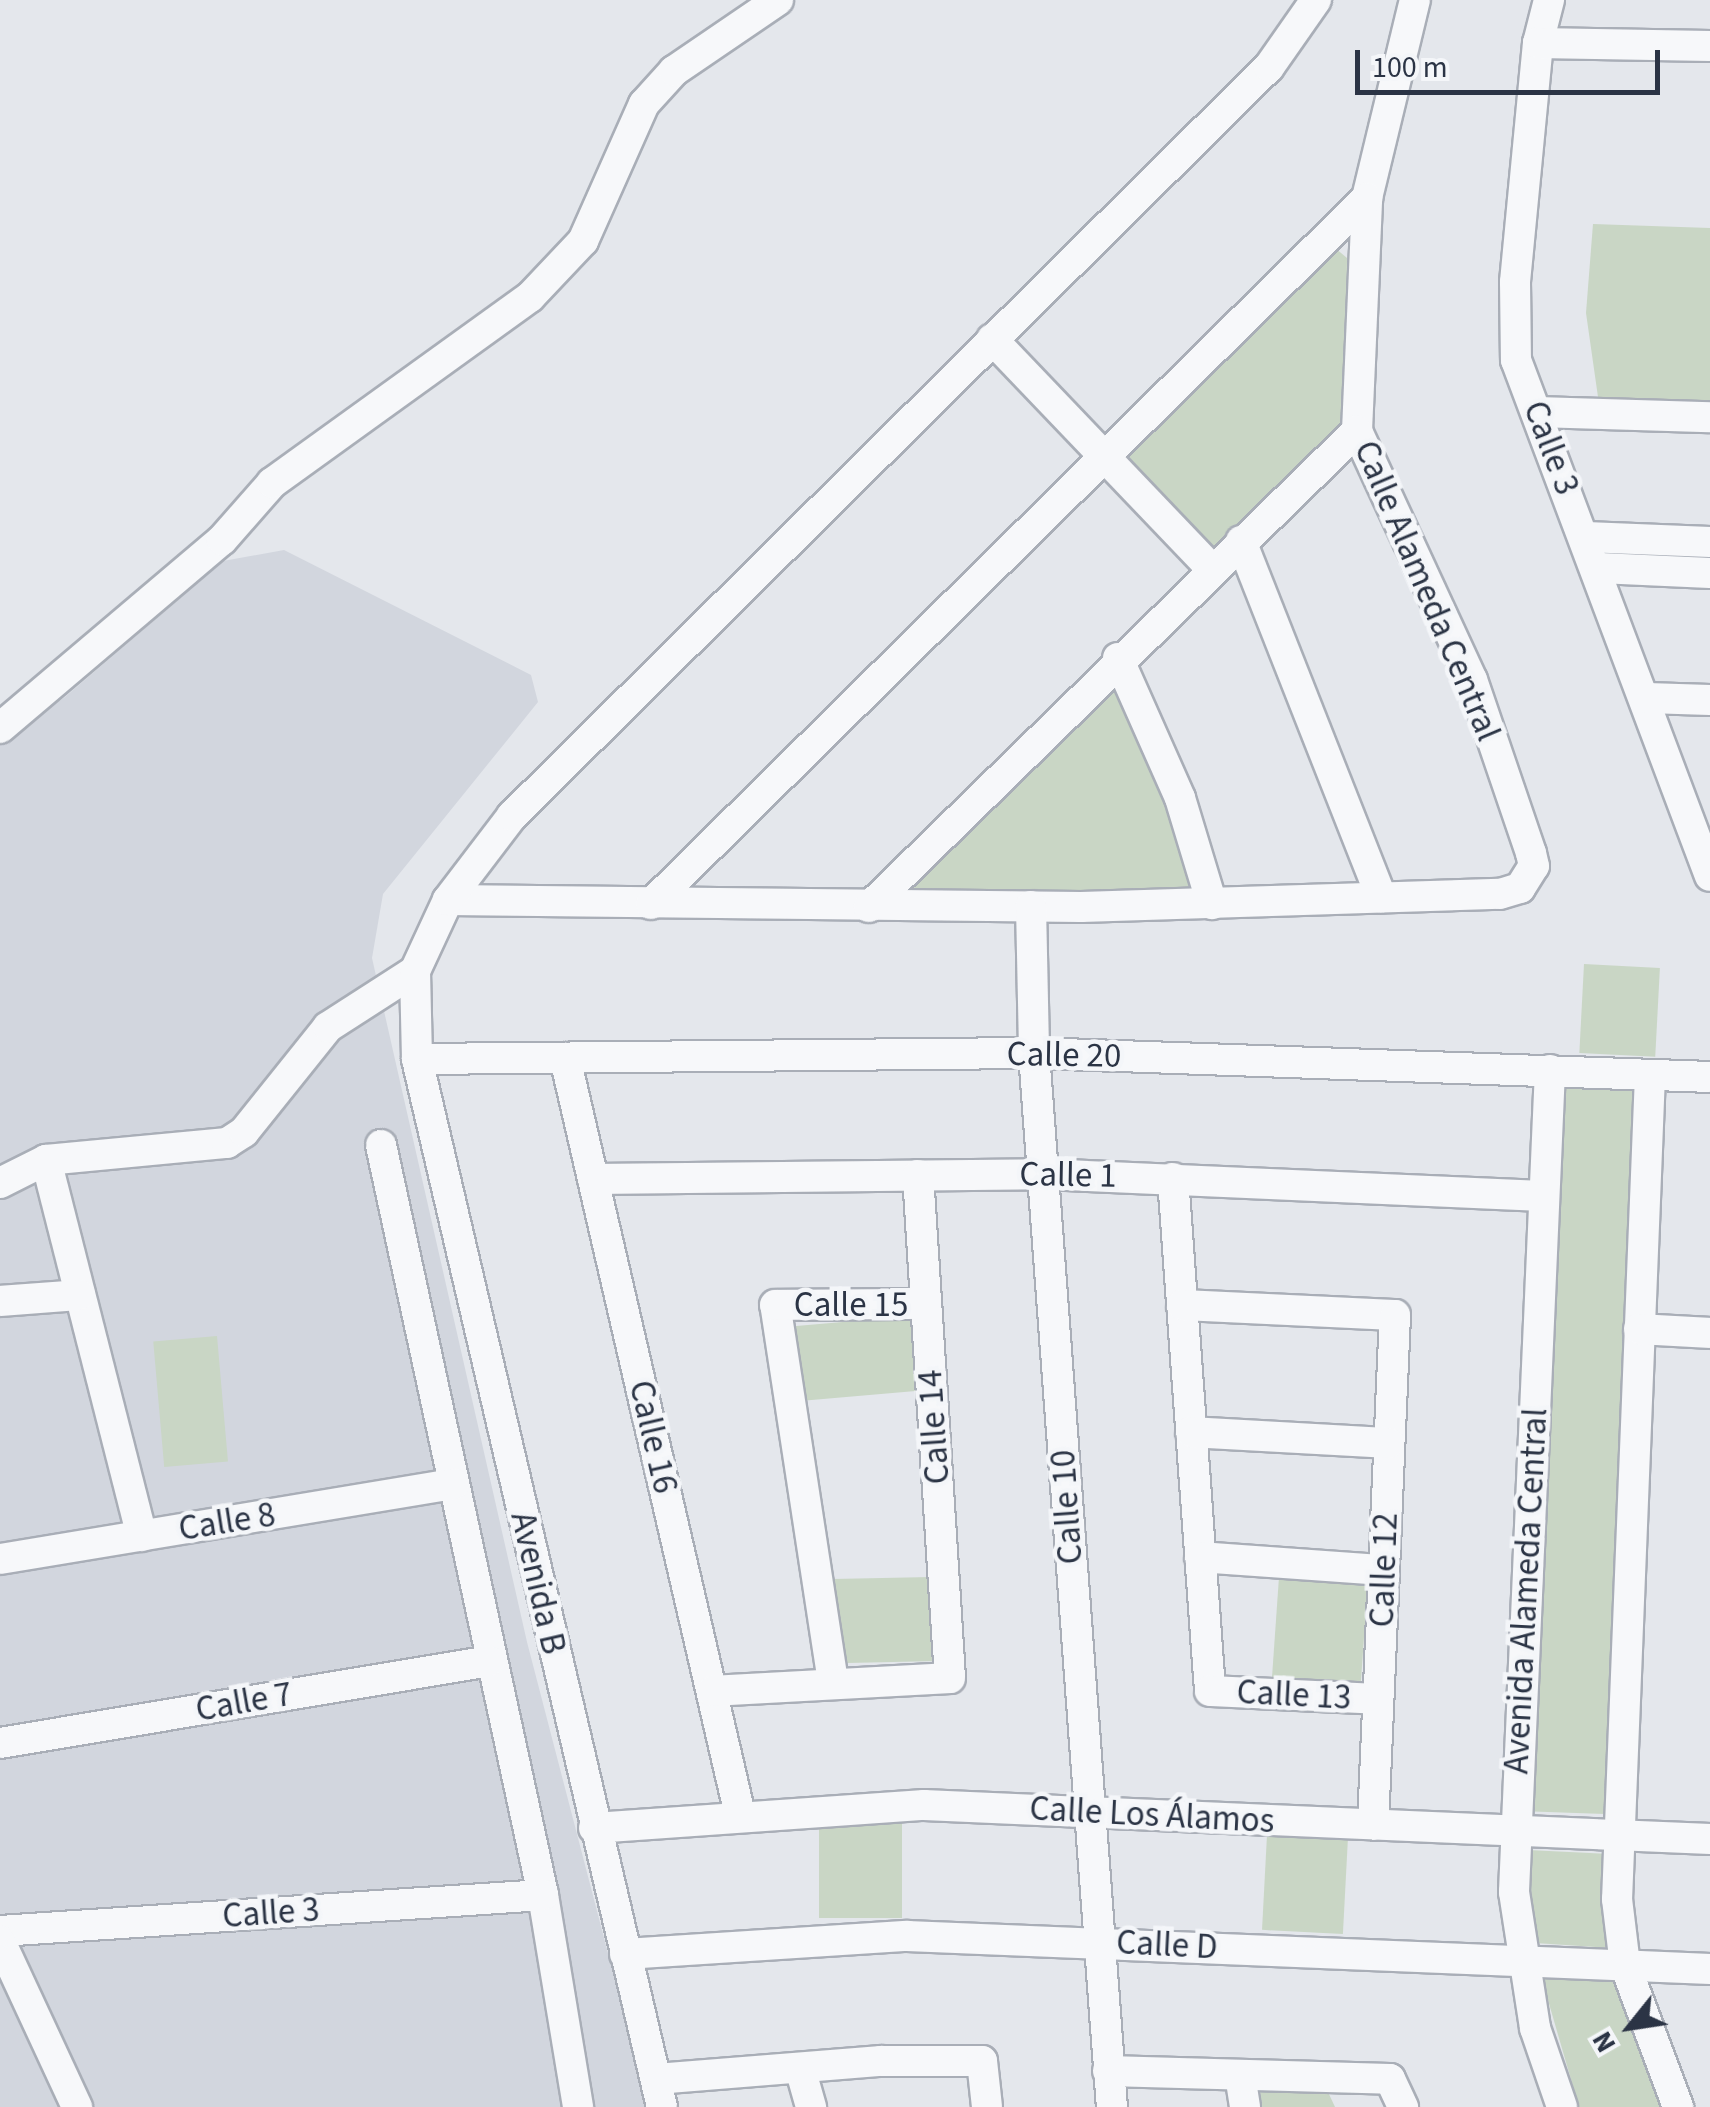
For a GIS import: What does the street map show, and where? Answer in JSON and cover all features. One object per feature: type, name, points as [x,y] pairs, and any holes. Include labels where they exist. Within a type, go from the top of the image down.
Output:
[{"type":"street","points":[[0,728],[222,540],[272,483],[473,332],[530,297],[582,240],[644,104],[698,52],[778,0]]},
{"type":"street","points":[[0,1183],[46,1160],[227,1143],[244,1132],[336,1021],[415,972],[448,900],[552,775],[1269,67],[1316,0]]},
{"type":"street","name":"Calle Alameda Central","points":[[1382,897],[1500,894],[1528,880],[1531,852],[1472,680],[1357,431],[1368,198],[1415,0]]},
{"type":"street","name":"Calle 3","points":[[1549,0],[1538,42],[1515,282],[1516,360],[1599,568],[1710,876]]},
{"type":"street","points":[[1538,42],[1710,46]]},
{"type":"street","points":[[651,904],[1368,198]]},
{"type":"street","points":[[992,339],[1212,569]]},
{"type":"street","points":[[1536,412],[1710,416]]},
{"type":"street","points":[[869,908],[1118,658],[1357,431]]},
{"type":"street","points":[[1586,537],[1710,542]]},
{"type":"street","points":[[448,900],[869,908],[1212,904],[1382,897],[1240,542]]},
{"type":"street","points":[[1599,568],[1710,573]]},
{"type":"street","points":[[1118,658],[1180,798],[1212,904]]},
{"type":"street","points":[[1647,698],[1710,700]]},
{"type":"street","name":"Calle 10","points":[[1031,906],[1034,1053],[1042,1174],[1112,2107]]},
{"type":"street","name":"Avenida B","points":[[415,972],[417,1059],[659,2093]]},
{"type":"street","name":"Calle 20","points":[[417,1059],[1034,1053],[1710,1078]]},
{"type":"street","name":"Calle 16","points":[[565,1058],[740,1815]]},
{"type":"street","name":"Avenida Alameda Central","points":[[1550,1070],[1516,1831],[1521,1961],[1535,2028],[1562,2107]]},
{"type":"street","points":[[1650,1075],[1620,1835],[1625,1965],[1678,2107]]},
{"type":"street","name":"Avenida B","points":[[381,1145],[489,1661],[543,1895],[578,2107]]},
{"type":"street","points":[[46,1160],[142,1536]]},
{"type":"street","name":"Calle 1","points":[[593,1179],[1042,1174],[1544,1196]]},
{"type":"street","name":"Calle 14","points":[[833,1682],[950,1678],[918,1175]]},
{"type":"street","points":[[1173,1178],[1200,1557],[1384,1570]]},
{"type":"street","points":[[0,1301],[80,1295]]},
{"type":"street","name":"Calle 15","points":[[833,1682],[775,1305],[926,1304]]},
{"type":"street","name":"Calle 12","points":[[1182,1305],[1394,1315],[1373,1825]]},
{"type":"street","points":[[1640,1330],[1710,1333]]},
{"type":"street","points":[[1192,1432],[1389,1443]]},
{"type":"street","name":"Calle 8","points":[[0,1559],[454,1484]]},
{"type":"street","name":"Calle 13","points":[[1200,1557],[1210,1691],[1378,1699]]},
{"type":"street","name":"Calle 7","points":[[0,1743],[489,1661]]},
{"type":"street","points":[[712,1691],[833,1682]]},
{"type":"street","name":"Calle Los Álamos","points":[[594,1828],[924,1805],[1710,1839]]},
{"type":"street","name":"Calle 3","points":[[0,1931],[543,1895]]},
{"type":"street","name":"Calle D","points":[[625,1954],[907,1936],[1710,1969]]},
{"type":"street","points":[[0,1941],[8,1978],[77,2107]]},
{"type":"street","points":[[659,2093],[800,2068],[982,2061],[987,2107]]},
{"type":"street","points":[[800,2068],[811,2107]]},
{"type":"street","points":[[1108,2071],[1390,2079],[1403,2107]]},
{"type":"street","points":[[1240,2075],[1245,2107]]},
{"type":"shaded area","points":[[284,550],[531,675],[538,702],[383,894],[372,958],[527,1642],[648,2107],[0,2107],[0,743],[65,697],[223,561]]},
{"type":"green space","points":[[1593,224],[1710,228],[1710,401],[1598,397],[1586,313]]},
{"type":"green space","points":[[1334,247],[1347,258],[1346,418],[1213,551],[1124,456]]},
{"type":"green space","points":[[1120,685],[1198,878],[1182,894],[907,894],[1107,686]]},
{"type":"green space","points":[[1584,964],[1660,968],[1655,1057],[1579,1053]]},
{"type":"green space","points":[[1559,1084],[1637,1087],[1612,1814],[1534,1812]]},
{"type":"green space","points":[[912,1316],[919,1391],[800,1401],[793,1326]]},
{"type":"green space","points":[[217,1336],[228,1462],[164,1467],[153,1342]]},
{"type":"green space","points":[[931,1577],[938,1661],[847,1663],[833,1579]]},
{"type":"green space","points":[[1279,1577],[1368,1583],[1361,1686],[1272,1680]]},
{"type":"green space","points":[[819,1821],[902,1821],[902,1918],[819,1918]]},
{"type":"green space","points":[[1267,1835],[1348,1839],[1343,1934],[1262,1930]]},
{"type":"green space","points":[[1528,1850],[1610,1854],[1611,1948],[1535,1943]]},
{"type":"green space","points":[[1541,1976],[1620,1980],[1661,2107],[1579,2107]]},
{"type":"green space","points":[[1260,2091],[1328,2092],[1335,2107],[1262,2107]]}]
